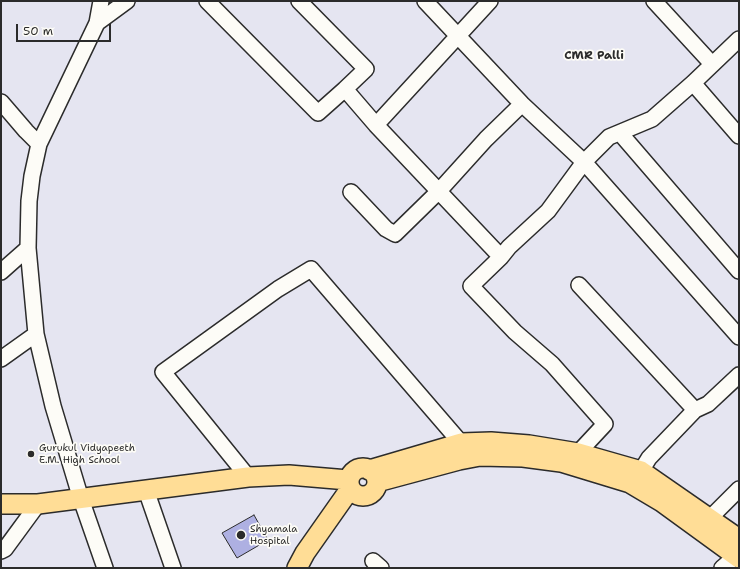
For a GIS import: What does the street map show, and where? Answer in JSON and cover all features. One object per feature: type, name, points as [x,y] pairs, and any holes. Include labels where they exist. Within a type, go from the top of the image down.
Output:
[{"type":"main road","points":[[373,476],[461,443],[491,442],[578,453],[641,471],[709,519],[734,556]]},
{"type":"main road","points":[[373,476],[480,456],[523,457],[561,462],[630,483],[662,502],[734,556]]},
{"type":"main road","points":[[1,504],[38,504],[248,477],[289,475],[352,489],[366,496],[374,491],[373,476],[365,468],[356,469],[349,476],[352,489],[310,568]]},
{"type":"main road","points":[[298,568],[305,553],[352,489]]},
{"type":"street","points":[[101,1],[97,23],[39,144],[32,176],[29,201],[28,248],[36,334],[54,406],[81,498],[105,568]]},
{"type":"street","points":[[97,23],[127,1]]},
{"type":"street","points":[[207,1],[318,113],[366,69],[299,1]]},
{"type":"street","points":[[424,1],[522,104],[584,162],[739,337]]},
{"type":"street","points":[[376,125],[490,1]]},
{"type":"street","points":[[654,1],[712,64]]},
{"type":"street","points":[[578,453],[605,424],[552,364],[515,332],[471,286],[501,258],[509,247],[548,211],[584,162],[609,137],[652,119],[693,83],[739,39]]},
{"type":"street","points":[[693,83],[739,136]]},
{"type":"street","points":[[345,89],[376,125],[501,258]]},
{"type":"street","points":[[1,102],[39,144]]},
{"type":"street","points":[[351,192],[386,229],[395,234],[439,191],[486,139],[522,104]]},
{"type":"street","points":[[620,132],[739,271]]},
{"type":"street","points":[[1,272],[28,248]]},
{"type":"street","points":[[248,477],[163,372],[278,289],[311,270],[461,443]]},
{"type":"street","points":[[579,285],[695,410]]},
{"type":"street","points":[[1,359],[36,334]]},
{"type":"street","points":[[641,471],[649,458],[695,410],[708,404],[739,375]]},
{"type":"street","points":[[709,519],[739,489]]},
{"type":"street","points":[[146,490],[173,568]]},
{"type":"street","points":[[1,551],[5,549],[38,504]]},
{"type":"building","points":[[254,515],[268,540],[237,558],[222,533]]},
{"type":"place","name":"Gurukul Vidyapeeth E.M. High School","points":[[31,454]]},
{"type":"place","name":"Shyamala Hospital","points":[[241,535]]},
{"type":"district","name":"CMR Palli","points":[[594,56]]}]
